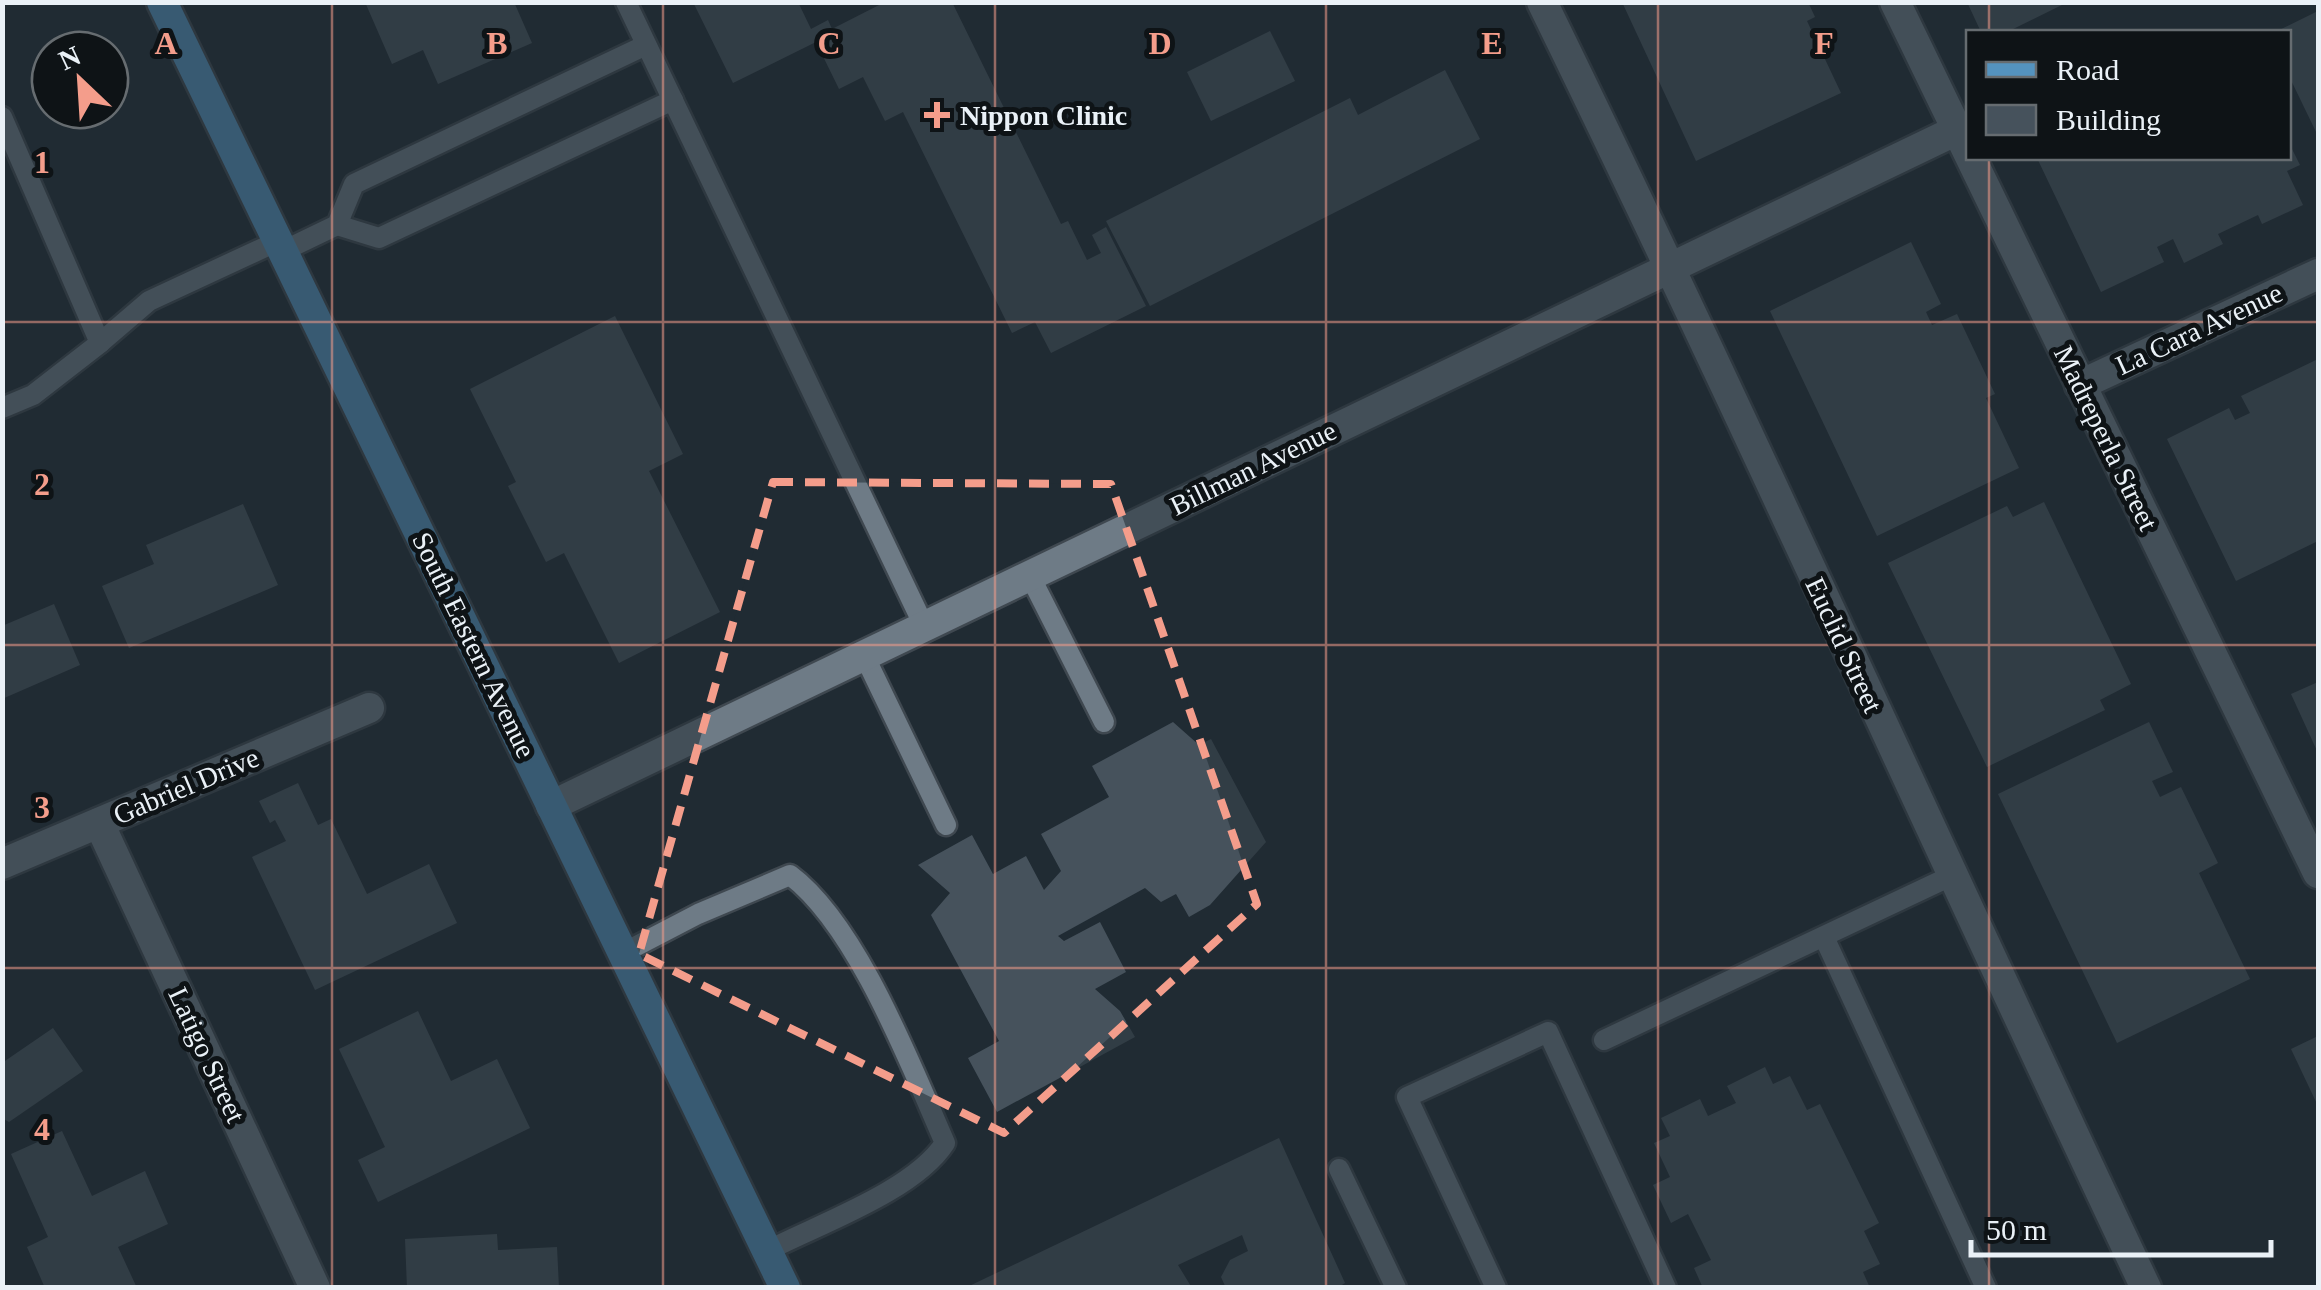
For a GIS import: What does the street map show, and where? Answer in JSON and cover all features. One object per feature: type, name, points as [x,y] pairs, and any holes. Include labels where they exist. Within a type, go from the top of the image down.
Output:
[{"type":"main road","name":"South Eastern Avenue","points":[[162,2],[785,1288]]},
{"type":"street","name":"Euclid Street","points":[[1542,2],[1671,266],[1951,876],[2146,1288]]},
{"type":"street","name":"Madreperla Street","points":[[1895,2],[1966,153]]},
{"type":"street","name":"Billman Avenue","points":[[552,806],[1955,131]]},
{"type":"street","name":"Madreperla Street","points":[[1969,160],[2318,873]]},
{"type":"street","name":"La Cara Avenue","points":[[2080,385],[2318,274]]},
{"type":"street","name":"Gabriel Drive","points":[[2,864],[369,708]]},
{"type":"street","name":"Latigo Street","points":[[99,823],[315,1288]]},
{"type":"lane","points":[[626,2],[924,626]]},
{"type":"lane","points":[[336,225],[354,184],[646,45]]},
{"type":"lane","points":[[2,408],[32,395],[149,301],[336,225],[379,238],[673,100]]},
{"type":"lane","points":[[2,117],[100,343]]},
{"type":"lane","points":[[1030,576],[1104,722]]},
{"type":"lane","points":[[864,655],[946,825]]},
{"type":"lane","points":[[623,953],[698,914],[790,876],[813,893],[889,1014],[945,1144],[933,1162],[892,1187],[767,1251]]},
{"type":"lane","points":[[1604,1040],[1951,876]]},
{"type":"lane","points":[[1824,937],[1986,1288]]},
{"type":"lane","points":[[1496,1288],[1407,1097],[1548,1032],[1666,1288]]},
{"type":"lane","points":[[1339,1168],[1396,1288]]},
{"type":"highlighted area","points":[[773,482],[1111,484],[1257,904],[1004,1133],[639,954]]},
{"type":"building","points":[[365,2],[514,2],[532,43],[438,84],[423,50],[392,64]]},
{"type":"building","points":[[693,2],[798,2],[811,29],[828,20],[832,29],[885,2],[952,2],[1061,224],[1068,221],[1087,260],[1101,253],[1092,235],[1106,227],[1146,306],[1051,353],[1035,322],[1012,333],[903,112],[885,121],[863,77],[839,89],[816,42],[733,83]]},
{"type":"building","points":[[1622,2],[1808,2],[1815,17],[1807,21],[1841,93],[1696,161]]},
{"type":"building","points":[[1967,2],[2068,2],[2011,30],[1980,30]]},
{"type":"building","points":[[2318,11],[2318,136],[2291,80],[2291,30],[2279,30]]},
{"type":"building","points":[[1270,31],[1295,81],[1211,121],[1187,72]]},
{"type":"building","points":[[1445,70],[1480,139],[1150,306],[1106,221],[1350,98],[1358,115]]},
{"type":"building","points":[[2291,147],[2300,165],[2287,171],[2303,205],[2262,224],[2258,215],[2218,234],[2223,244],[2184,263],[2173,239],[2157,247],[2164,262],[2101,292],[2038,160],[2291,160]]},
{"type":"building","points":[[1911,242],[1941,304],[1926,312],[1932,325],[1957,314],[1995,394],[1986,398],[2019,468],[1877,536],[1770,311]]},
{"type":"building","points":[[615,316],[683,454],[649,471],[720,612],[619,663],[564,553],[546,562],[508,486],[516,482],[470,389]]},
{"type":"building","points":[[2318,359],[2318,541],[2236,581],[2167,439],[2229,408],[2235,420],[2250,413],[2241,396]]},
{"type":"building","points":[[2044,502],[2131,684],[2100,700],[2105,710],[1987,767],[1888,563],[2007,506],[2013,517]]},
{"type":"building","points":[[243,504],[278,585],[129,648],[102,586],[154,564],[146,545]]},
{"type":"building","points":[[54,604],[80,665],[2,699],[2,626]]},
{"type":"building","points":[[2318,682],[2318,753],[2291,694]]},
{"type":"building","points":[[1173,722],[1199,745],[1211,739],[1266,842],[1210,905],[1189,917],[1176,894],[1161,902],[1145,888],[1058,936],[1064,941],[1100,922],[1126,972],[1095,989],[1120,1011],[1135,1037],[997,1112],[968,1058],[999,1041],[931,915],[950,893],[918,865],[972,835],[993,874],[1026,856],[1044,890],[1061,871],[1041,834],[1109,797],[1092,766]]},
{"type":"building","points":[[2149,722],[2173,772],[2152,781],[2160,797],[2181,787],[2218,863],[2199,873],[2250,979],[2117,1043],[1998,794]]},
{"type":"building","points":[[298,783],[318,825],[331,819],[367,894],[429,864],[457,923],[315,990],[252,857],[286,841],[275,820],[270,823],[259,801]]},
{"type":"building","points":[[418,1011],[451,1081],[497,1059],[530,1128],[378,1202],[358,1160],[385,1147],[339,1049]]},
{"type":"building","points":[[53,1028],[83,1071],[9,1122],[2,1118],[2,1063]]},
{"type":"building","points":[[2318,1036],[2318,1106],[2291,1049]]},
{"type":"building","points":[[1765,1067],[1773,1084],[1790,1076],[1807,1110],[1820,1104],[1879,1223],[1864,1231],[1880,1264],[1863,1272],[1870,1288],[1703,1288],[1694,1268],[1711,1260],[1688,1214],[1671,1223],[1653,1185],[1670,1177],[1654,1143],[1670,1136],[1661,1118],[1700,1099],[1708,1116],[1736,1103],[1727,1086]]},
{"type":"building","points":[[62,1131],[92,1196],[145,1171],[168,1224],[118,1247],[137,1288],[45,1288],[27,1247],[48,1237],[11,1154]]},
{"type":"building","points":[[1279,1138],[1345,1283],[1337,1288],[1226,1288],[1221,1277],[1230,1260],[1248,1251],[1242,1235],[1178,1265],[1192,1288],[965,1288]]},
{"type":"building","points":[[497,1234],[498,1250],[557,1247],[559,1288],[407,1288],[405,1239]]},
{"type":"place","name":"Nippon Clinic","points":[[937,115]]}]
